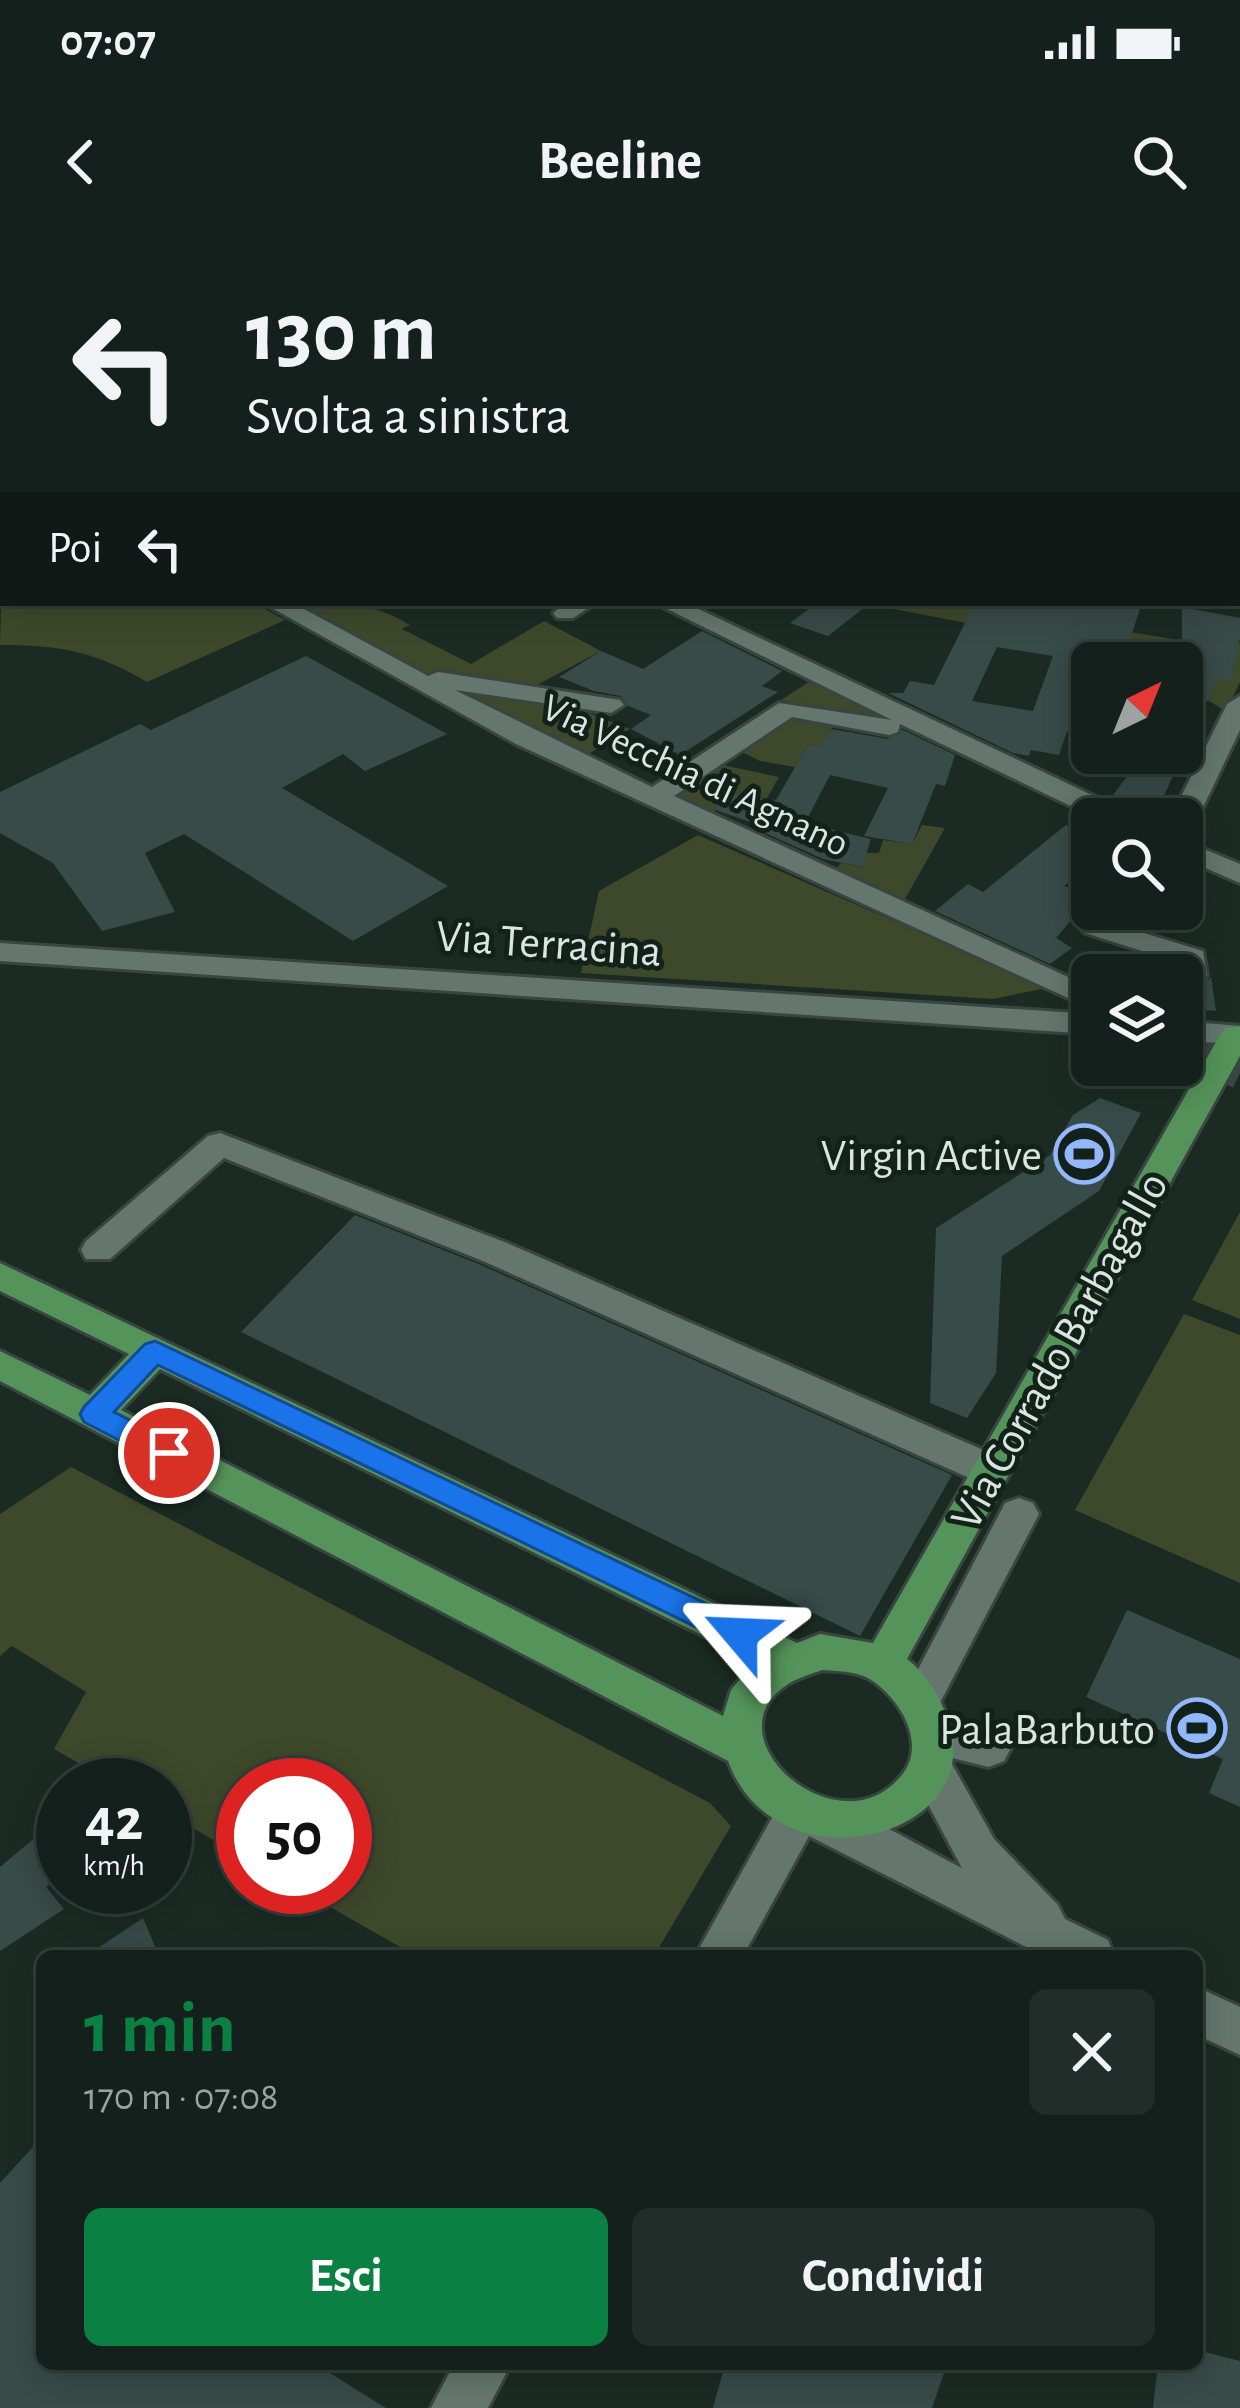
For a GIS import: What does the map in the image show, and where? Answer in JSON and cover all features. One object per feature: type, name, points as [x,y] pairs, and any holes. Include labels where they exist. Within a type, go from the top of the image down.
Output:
[{"type":"main road","name":"Via Corrado Barbagallo","points":[[882,1665],[1238,1035]]},
{"type":"main road","points":[[0,1276],[790,1658]]},
{"type":"main road","points":[[94,1414],[155,1351]]},
{"type":"main road","points":[[0,1366],[741,1747]]},
{"type":"main road","points":[[836,1653],[882,1665],[928,1734],[913,1794],[885,1812],[851,1821],[807,1815],[772,1796],[752,1773],[741,1747],[739,1720],[748,1694],[765,1673],[790,1658],[836,1653]]},
{"type":"street","name":"Via Vecchia di Agnano","points":[[281,606],[525,738],[652,788],[1071,990]]},
{"type":"street","points":[[673,606],[1076,798]]},
{"type":"street","points":[[652,788],[816,673]]},
{"type":"street","points":[[411,676],[611,704]]},
{"type":"street","points":[[1194,798],[1240,704]]},
{"type":"street","points":[[652,788],[788,708],[889,727]]},
{"type":"street","points":[[1029,798],[1071,818]]},
{"type":"street","points":[[1203,857],[1240,874]]},
{"type":"street","points":[[1105,930],[1182,954]]},
{"type":"street","name":"Via Terracina","points":[[0,952],[1071,1023]]},
{"type":"street","points":[[1203,1027],[1238,1035]]},
{"type":"street","points":[[98,1250],[220,1144],[495,1252],[990,1470]]},
{"type":"street","points":[[1019,1514],[928,1734],[978,1854],[1022,1902],[1080,1950]]},
{"type":"street","points":[[928,1734],[989,1748]]},
{"type":"street","points":[[722,1950],[807,1815],[1078,1950]]},
{"type":"street","points":[[1203,2013],[1240,2032]]},
{"type":"street","points":[[458,2408],[480,2370]]},
{"type":"green space","points":[[1,606],[259,606],[285,620],[147,682],[76,652],[0,645]]},
{"type":"green space","points":[[294,606],[381,611],[410,625],[402,629],[471,664],[544,621],[601,651],[533,687],[418,674]]},
{"type":"green space","points":[[879,606],[974,606],[1191,642],[1071,644]]},
{"type":"green space","points":[[1240,642],[1240,682],[1226,711],[1207,700],[1211,678],[1231,680],[1235,660],[1203,661],[1203,644],[1233,649]]},
{"type":"green space","points":[[809,682],[895,721],[781,700]]},
{"type":"green space","points":[[454,688],[563,703],[630,729],[587,755]]},
{"type":"green space","points":[[791,714],[835,722],[826,739],[835,750],[808,745],[795,767],[760,761],[740,751]]},
{"type":"green space","points":[[722,765],[779,777],[767,798],[724,791],[713,815],[676,796]]},
{"type":"green space","points":[[922,825],[945,828],[905,899],[836,869],[841,863],[861,867],[866,853],[879,853],[883,840],[912,844]]},
{"type":"green space","points":[[698,835],[1046,988],[993,999],[581,973],[599,891]]},
{"type":"green space","points":[[1240,1212],[1240,1319],[1192,1300]]},
{"type":"green space","points":[[1184,1314],[1240,1335],[1240,1583],[1075,1510]]},
{"type":"green space","points":[[71,1467],[710,1803],[731,1826],[658,1950],[405,1950],[342,1914],[372,1914],[372,1758],[216,1758],[216,1841],[192,1828],[192,1758],[70,1758],[54,1749],[86,1692],[12,1646],[0,1656],[0,1514]]},
{"type":"building","points":[[813,606],[866,606],[828,636],[790,623]]},
{"type":"building","points":[[974,606],[1141,606],[1129,642],[1071,642],[1071,732],[1067,731],[1059,755],[1031,750],[1029,756],[1013,753],[888,693],[903,693],[910,681],[934,685]],"holes":[[[997,647],[1053,656],[1033,711],[972,701]]]},
{"type":"building","points":[[1182,607],[1240,618],[1231,681],[1217,679],[1203,710],[1203,642],[1182,642]]},
{"type":"building","points":[[702,631],[782,671],[762,686],[778,692],[680,755],[631,729],[651,715],[628,706],[621,696],[559,677],[601,651],[643,669]]},
{"type":"building","points":[[306,656],[447,734],[365,771],[343,754],[282,788],[448,886],[353,941],[184,834],[145,853],[175,912],[102,931],[53,863],[0,833],[0,792],[140,724],[151,730]]},
{"type":"building","points":[[831,729],[888,739],[903,730],[955,755],[945,786],[936,784],[912,844],[864,836],[888,788],[830,775],[805,823],[871,839],[862,867],[823,859],[754,828],[756,824],[715,810],[724,791],[776,800],[808,745],[821,747]]},
{"type":"building","points":[[1124,774],[1174,774],[1163,798],[1113,795],[1128,775]]},
{"type":"building","points":[[1066,825],[1071,827],[1071,880],[1064,886],[1071,889],[1071,920],[1056,938],[1072,948],[1050,964],[935,911],[968,884],[983,892]]},
{"type":"building","points":[[1211,977],[1216,1011],[1203,1010],[1203,986]]},
{"type":"building","points":[[1100,1098],[1141,1113],[1099,1191],[1002,1256],[996,1373],[967,1418],[930,1403],[936,1228],[1050,1155],[1073,1115]]},
{"type":"building","points":[[355,1215],[481,1265],[952,1475],[860,1636],[241,1332]]},
{"type":"building","name":"PalaBarbuto","points":[[1127,1610],[1240,1659],[1240,1807],[1209,1793],[1223,1759],[1086,1697]]},
{"type":"building","points":[[36,1837],[36,1914],[56,1914],[0,1951],[0,1867]]},
{"type":"building","points":[[143,1918],[156,1950],[95,1950]]},
{"type":"building","points":[[36,2144],[36,2370],[325,2370],[386,2408],[0,2408],[0,2183]]},
{"type":"building","points":[[1203,2352],[1240,2361],[1240,2408],[1153,2408],[1157,2370],[1203,2370]]},
{"type":"building","points":[[723,2370],[945,2370],[932,2408],[713,2408]]},
{"type":"tunnel","points":[[1203,1055],[1240,1073]]},
{"type":"place","name":"Virgin Active","points":[[1084,1154]]},
{"type":"place","name":"PalaBarbuto","points":[[1197,1728]]},
{"type":"route","points":[[169,1453],[94,1414],[155,1351],[740,1634]]}]
